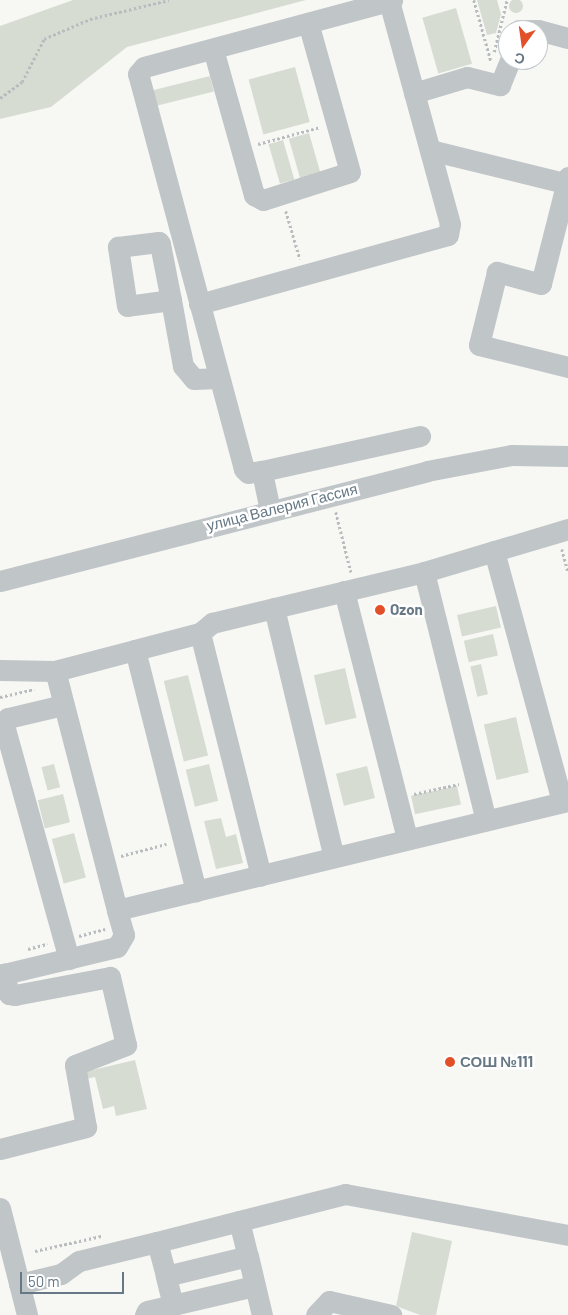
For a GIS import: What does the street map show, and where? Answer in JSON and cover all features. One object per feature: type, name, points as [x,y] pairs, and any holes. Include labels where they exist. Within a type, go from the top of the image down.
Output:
[{"type":"street","points":[[199,304],[448,235],[450,224],[391,0],[144,67],[138,74],[185,253],[245,472],[262,471],[420,436]]},
{"type":"street","points":[[213,49],[256,198],[282,195],[348,176],[336,122],[308,23]]},
{"type":"street","points":[[548,33],[568,38]]},
{"type":"street","points":[[414,92],[467,78],[504,83],[502,70]]},
{"type":"street","points":[[430,150],[567,182],[541,284],[497,272],[479,344],[568,367]]},
{"type":"street","points":[[171,300],[127,306],[117,249],[157,240],[163,259],[186,374],[204,381],[219,378]]},
{"type":"street","points":[[163,259],[185,253]]},
{"type":"street","name":"улица Валерия Гассия","points":[[0,581],[270,510],[484,460],[540,453],[568,456]]},
{"type":"street","points":[[262,471],[270,510]]},
{"type":"street","points":[[0,670],[55,671],[200,633],[212,623],[424,572],[494,551],[564,536]]},
{"type":"street","points":[[118,910],[565,801],[494,551]]},
{"type":"street","points":[[424,572],[486,820]]},
{"type":"street","points":[[344,591],[407,839]]},
{"type":"street","points":[[274,608],[334,857]]},
{"type":"street","points":[[200,633],[261,875]]},
{"type":"street","points":[[135,650],[196,891]]},
{"type":"street","points":[[0,1148],[86,1127],[76,1065],[126,1046],[110,977],[15,995],[9,994],[2,974],[116,947],[124,936],[55,671]]},
{"type":"street","points":[[63,705],[8,718],[4,725],[69,959]]},
{"type":"street","points":[[0,1136],[34,1127]]},
{"type":"street","points":[[19,1284],[61,1274],[79,1261],[345,1194],[568,1235]]},
{"type":"street","points":[[0,1208],[3,1236],[19,1284],[26,1315]]},
{"type":"street","points":[[238,1221],[262,1315]]},
{"type":"street","points":[[157,1242],[173,1305]]},
{"type":"street","points":[[166,1276],[248,1256]]},
{"type":"street","points":[[145,1315],[147,1310],[254,1286]]},
{"type":"street","points":[[316,1315],[330,1301],[391,1315]]},
{"type":"path","points":[[0,98],[22,82],[44,39],[90,19],[169,0]]},
{"type":"path","points":[[474,0],[498,54]]},
{"type":"path","points":[[505,20],[507,0]]},
{"type":"path","points":[[486,82],[498,65]]},
{"type":"path","points":[[242,149],[336,122]]},
{"type":"path","points":[[282,195],[304,275]]},
{"type":"path","points":[[564,536],[562,548],[568,572]]},
{"type":"path","points":[[404,796],[466,782]]},
{"type":"path","points":[[113,855],[170,842],[172,838]]},
{"type":"shaded area","points":[[513,-1],[519,-1],[523,6],[519,13],[513,13],[509,9],[509,3]]},
{"type":"shaded area","points":[[73,0],[306,0],[127,47],[51,107],[0,119],[0,26]]},
{"type":"shaded area","points":[[477,0],[497,0],[501,14],[496,33],[487,35]]},
{"type":"shaded area","points":[[456,8],[472,64],[438,73],[422,18]]},
{"type":"shaded area","points":[[295,67],[310,122],[263,134],[249,79]]},
{"type":"shaded area","points":[[210,76],[214,92],[157,106],[153,90]]},
{"type":"shaded area","points":[[309,133],[320,172],[300,178],[289,139]]},
{"type":"shaded area","points":[[283,140],[294,179],[280,184],[269,144]]},
{"type":"shaded area","points":[[496,606],[501,627],[462,636],[457,615]]},
{"type":"shaded area","points":[[493,634],[498,655],[469,662],[464,641]]},
{"type":"shaded area","points":[[481,664],[488,694],[477,697],[470,666]]},
{"type":"shaded area","points":[[345,668],[356,718],[325,725],[314,675]]},
{"type":"shaded area","points":[[188,675],[208,756],[184,762],[164,681]]},
{"type":"shaded area","points":[[516,717],[529,773],[497,780],[484,724]]},
{"type":"shaded area","points":[[54,764],[60,787],[48,791],[41,767]]},
{"type":"shaded area","points":[[209,764],[218,801],[195,807],[186,770]]},
{"type":"shaded area","points":[[367,766],[375,798],[344,806],[336,774]]},
{"type":"shaded area","points":[[457,786],[461,805],[415,814],[411,796]]},
{"type":"shaded area","points":[[63,794],[70,822],[45,828],[38,800]]},
{"type":"shaded area","points":[[221,818],[226,837],[236,834],[243,863],[216,869],[204,821]]},
{"type":"shaded area","points":[[74,833],[86,877],[64,883],[52,839]]},
{"type":"shaded area","points":[[135,1060],[147,1109],[116,1116],[114,1106],[103,1109],[95,1077],[85,1079],[84,1072]]},
{"type":"shaded area","points":[[412,1232],[452,1241],[436,1315],[420,1315],[396,1306]]},
{"type":"place","name":"Ozon","points":[[380,610]]},
{"type":"place","name":"СОШ №111","points":[[450,1062]]}]
